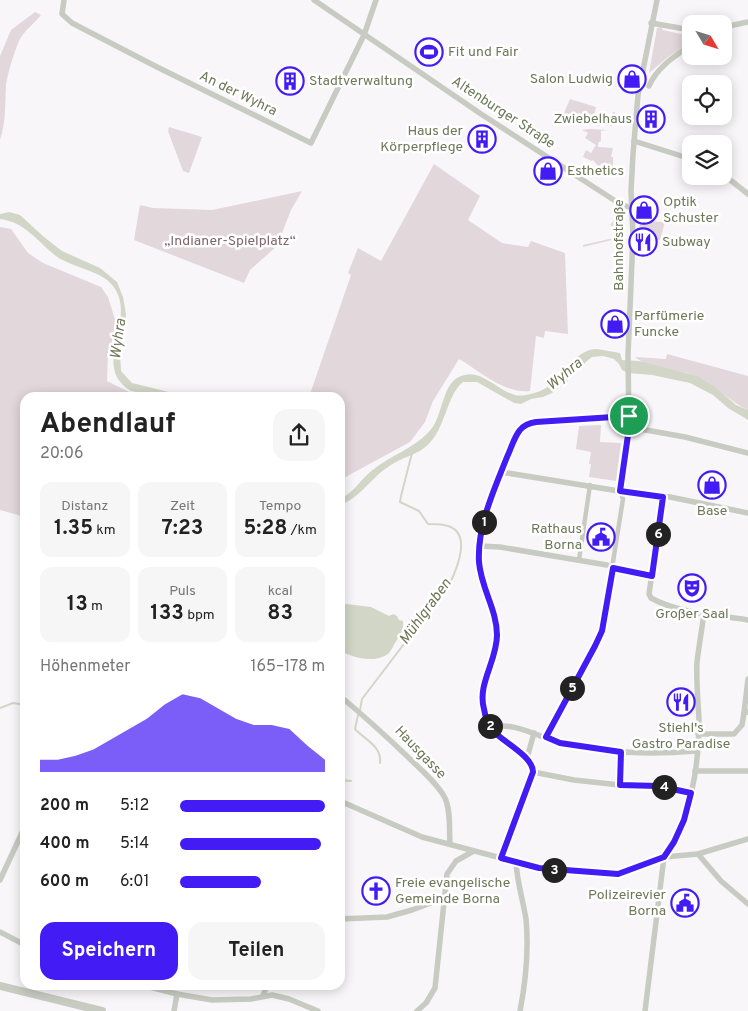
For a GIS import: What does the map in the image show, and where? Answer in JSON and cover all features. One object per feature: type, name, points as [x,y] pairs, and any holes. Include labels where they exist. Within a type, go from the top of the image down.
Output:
[{"type":"street","name":"An der Wyhra","points":[[64,0],[62,14],[72,23],[311,143],[364,35]]},
{"type":"street","name":"Altenburger Straße","points":[[314,0],[524,142],[620,204],[632,208]]},
{"type":"street","points":[[364,35],[376,0]]},
{"type":"street","name":"Bahnhofstraße","points":[[620,491],[629,428],[628,355],[633,237],[631,191],[634,141],[638,95],[657,0]]},
{"type":"street","points":[[732,25],[748,22]]},
{"type":"street","points":[[651,23],[682,28]]},
{"type":"street","points":[[649,86],[656,74],[682,51]]},
{"type":"street","points":[[634,141],[682,156]]},
{"type":"street","points":[[732,181],[748,194]]},
{"type":"street","points":[[501,858],[533,772],[532,763],[491,728],[484,711],[482,694],[496,648],[497,626],[482,579],[479,561],[482,527],[501,472],[517,434],[525,425],[536,422],[629,416]]},
{"type":"street","points":[[629,428],[685,437],[748,453]]},
{"type":"street","points":[[501,472],[620,491],[686,499],[748,513]]},
{"type":"street","points":[[579,560],[590,486]]},
{"type":"street","points":[[546,737],[602,631],[610,566],[623,499],[620,491]]},
{"type":"street","points":[[663,497],[649,594],[650,598],[655,601],[704,613],[748,620]]},
{"type":"street","points":[[479,546],[500,547],[579,560],[652,576]]},
{"type":"street","points":[[650,1011],[645,1011],[664,857],[674,842],[684,820],[695,771],[698,734],[697,662],[704,613]]},
{"type":"street","points":[[698,734],[734,734],[742,725],[746,713],[748,679]]},
{"type":"street","name":"Hausgasse","points":[[345,700],[422,770],[445,799],[448,810],[450,844]]},
{"type":"street","points":[[491,728],[500,726],[526,730],[560,743],[621,752],[644,754],[697,751]]},
{"type":"street","points":[[527,758],[534,733]]},
{"type":"street","points":[[620,785],[621,752]]},
{"type":"street","points":[[695,771],[748,771]]},
{"type":"street","points":[[533,772],[574,780],[620,785],[658,786],[691,793]]},
{"type":"street","points":[[345,803],[422,837],[465,848],[472,852],[485,853],[539,868],[618,874],[664,857],[698,854],[748,839]]},
{"type":"street","points":[[0,880],[20,837]]},
{"type":"street","points":[[417,1011],[426,1003],[435,988],[446,876],[456,861],[472,852]]},
{"type":"street","points":[[698,854],[721,881],[748,904]]},
{"type":"street","points":[[516,862],[528,947],[520,1011]]},
{"type":"street","points":[[345,919],[387,917],[444,898]]},
{"type":"street","points":[[0,932],[20,942]]},
{"type":"street","points":[[0,986],[102,1011]]},
{"type":"street","points":[[161,990],[218,1000],[252,999],[264,996],[280,997],[318,1011]]},
{"type":"street","points":[[264,996],[266,990]]},
{"type":"street","points":[[174,1011],[177,994]]},
{"type":"green space","points":[[35,12],[41,15],[20,39],[9,70],[0,140],[0,56],[11,30]]},
{"type":"green space","points":[[661,27],[663,30],[682,34],[682,48],[649,73],[657,28]]},
{"type":"green space","points":[[570,99],[596,107],[594,115],[611,116],[615,112],[612,126],[607,126],[607,122],[600,121],[600,126],[578,122],[580,119],[576,117],[574,119],[564,113]]},
{"type":"green space","points":[[169,127],[202,137],[189,173],[183,171],[168,131]]},
{"type":"green space","points":[[582,130],[607,130],[601,131],[601,141],[598,143],[598,147],[613,148],[611,157],[613,157],[613,168],[609,168],[602,163],[599,167],[593,160],[583,157],[586,150],[591,153],[596,145],[585,138],[588,133]]},
{"type":"green space","points":[[434,164],[480,196],[468,220],[502,243],[528,247],[531,241],[565,253],[568,334],[545,331],[544,338],[536,336],[530,391],[511,389],[493,381],[459,359],[433,401],[425,422],[410,442],[345,477],[345,392],[311,392],[351,275],[348,273],[358,248],[381,261]]},
{"type":"green space","name":"„Indianer-Spielplatz“","points":[[302,191],[291,210],[277,246],[250,270],[244,283],[134,240],[140,205],[153,208],[212,210]]},
{"type":"green space","points":[[618,215],[624,222],[625,241],[612,240],[583,247],[583,245],[618,237],[616,228],[610,225]]},
{"type":"green space","points":[[640,221],[665,222],[660,240],[639,238]]},
{"type":"green space","points":[[0,227],[11,229],[28,253],[43,263],[101,287],[108,297],[117,326],[108,353],[107,381],[129,392],[20,392],[20,516],[0,510]]},
{"type":"green space","points":[[667,354],[748,376],[748,410],[699,377],[658,368],[635,357],[666,359]]},
{"type":"green space","points":[[601,425],[600,442],[621,443],[616,481],[589,477],[591,452],[576,449],[579,426]]},
{"type":"water","name":"Wyhra","points":[[9,212],[20,215],[62,251],[100,268],[117,282],[123,297],[126,314],[120,353],[121,371],[132,383],[169,392],[131,391],[119,381],[114,369],[114,356],[121,313],[120,299],[113,286],[101,276],[70,264],[56,256],[24,228],[0,219],[0,214]]},
{"type":"water","name":"Wyhra","points":[[597,349],[620,353],[622,360],[639,361],[698,376],[714,386],[736,405],[748,410],[748,420],[728,408],[713,395],[690,383],[652,375],[628,373],[622,370],[614,359],[603,356],[592,357],[552,393],[521,404],[514,403],[477,382],[463,382],[454,393],[439,430],[430,443],[388,467],[345,503],[345,497],[364,477],[384,462],[418,442],[432,428],[449,387],[457,378],[472,374],[486,379],[515,395],[530,394],[551,385],[575,359],[589,350]]},
{"type":"water","points":[[345,604],[371,607],[389,616],[393,614],[403,621],[401,633],[389,653],[378,658],[364,659],[345,653]]},
{"type":"waterway","name":"Mühlgraben","points":[[360,710],[362,699],[449,585],[456,570],[461,551],[459,534],[453,528],[438,524],[428,524],[419,511],[400,502],[412,453]]},
{"type":"waterway","name":"Mühlgraben","points":[[0,708],[13,703],[20,704]]},
{"type":"waterway","name":"Mühlgraben","points":[[358,715],[355,729],[376,748],[380,757],[380,763]]},
{"type":"waterway","name":"Mühlgraben","points":[[345,780],[351,781]]},
{"type":"place","name":"Fit und Fair","points":[[429,52]]},
{"type":"place","name":"Salon Ludwig","points":[[632,79]]},
{"type":"place","name":"Stadtverwaltung","points":[[290,81]]},
{"type":"place","name":"Zwiebelhaus","points":[[651,119]]},
{"type":"place","name":"Haus der Körperpflege","points":[[482,139]]},
{"type":"place","name":"Esthetics","points":[[548,171]]},
{"type":"place","name":"Optik Schuster","points":[[644,210]]},
{"type":"place","name":"Subway","points":[[643,242]]},
{"type":"place","name":"Parfümerie Funcke","points":[[615,324]]},
{"type":"place","name":"Base","points":[[712,485]]},
{"type":"place","name":"Rathaus Borna","points":[[601,537]]},
{"type":"place","name":"Großer Saal","points":[[692,588]]},
{"type":"place","name":"Stiehl's Gastro Paradise","points":[[681,702]]},
{"type":"place","name":"Freie evangelische Gemeinde Borna","points":[[376,891]]},
{"type":"place","name":"Polizeirevier Borna","points":[[685,903]]},
{"type":"route","points":[[629,416],[620,491],[663,497],[652,576],[613,568],[602,631],[546,737],[560,743],[621,752],[620,785],[658,786],[691,793],[684,820],[674,842],[664,857],[618,874],[539,868],[501,858],[533,772],[533,766],[527,758],[491,728],[484,711],[482,694],[496,648],[497,626],[480,570],[480,537],[496,485],[517,434],[525,425],[536,422],[629,416]]}]
